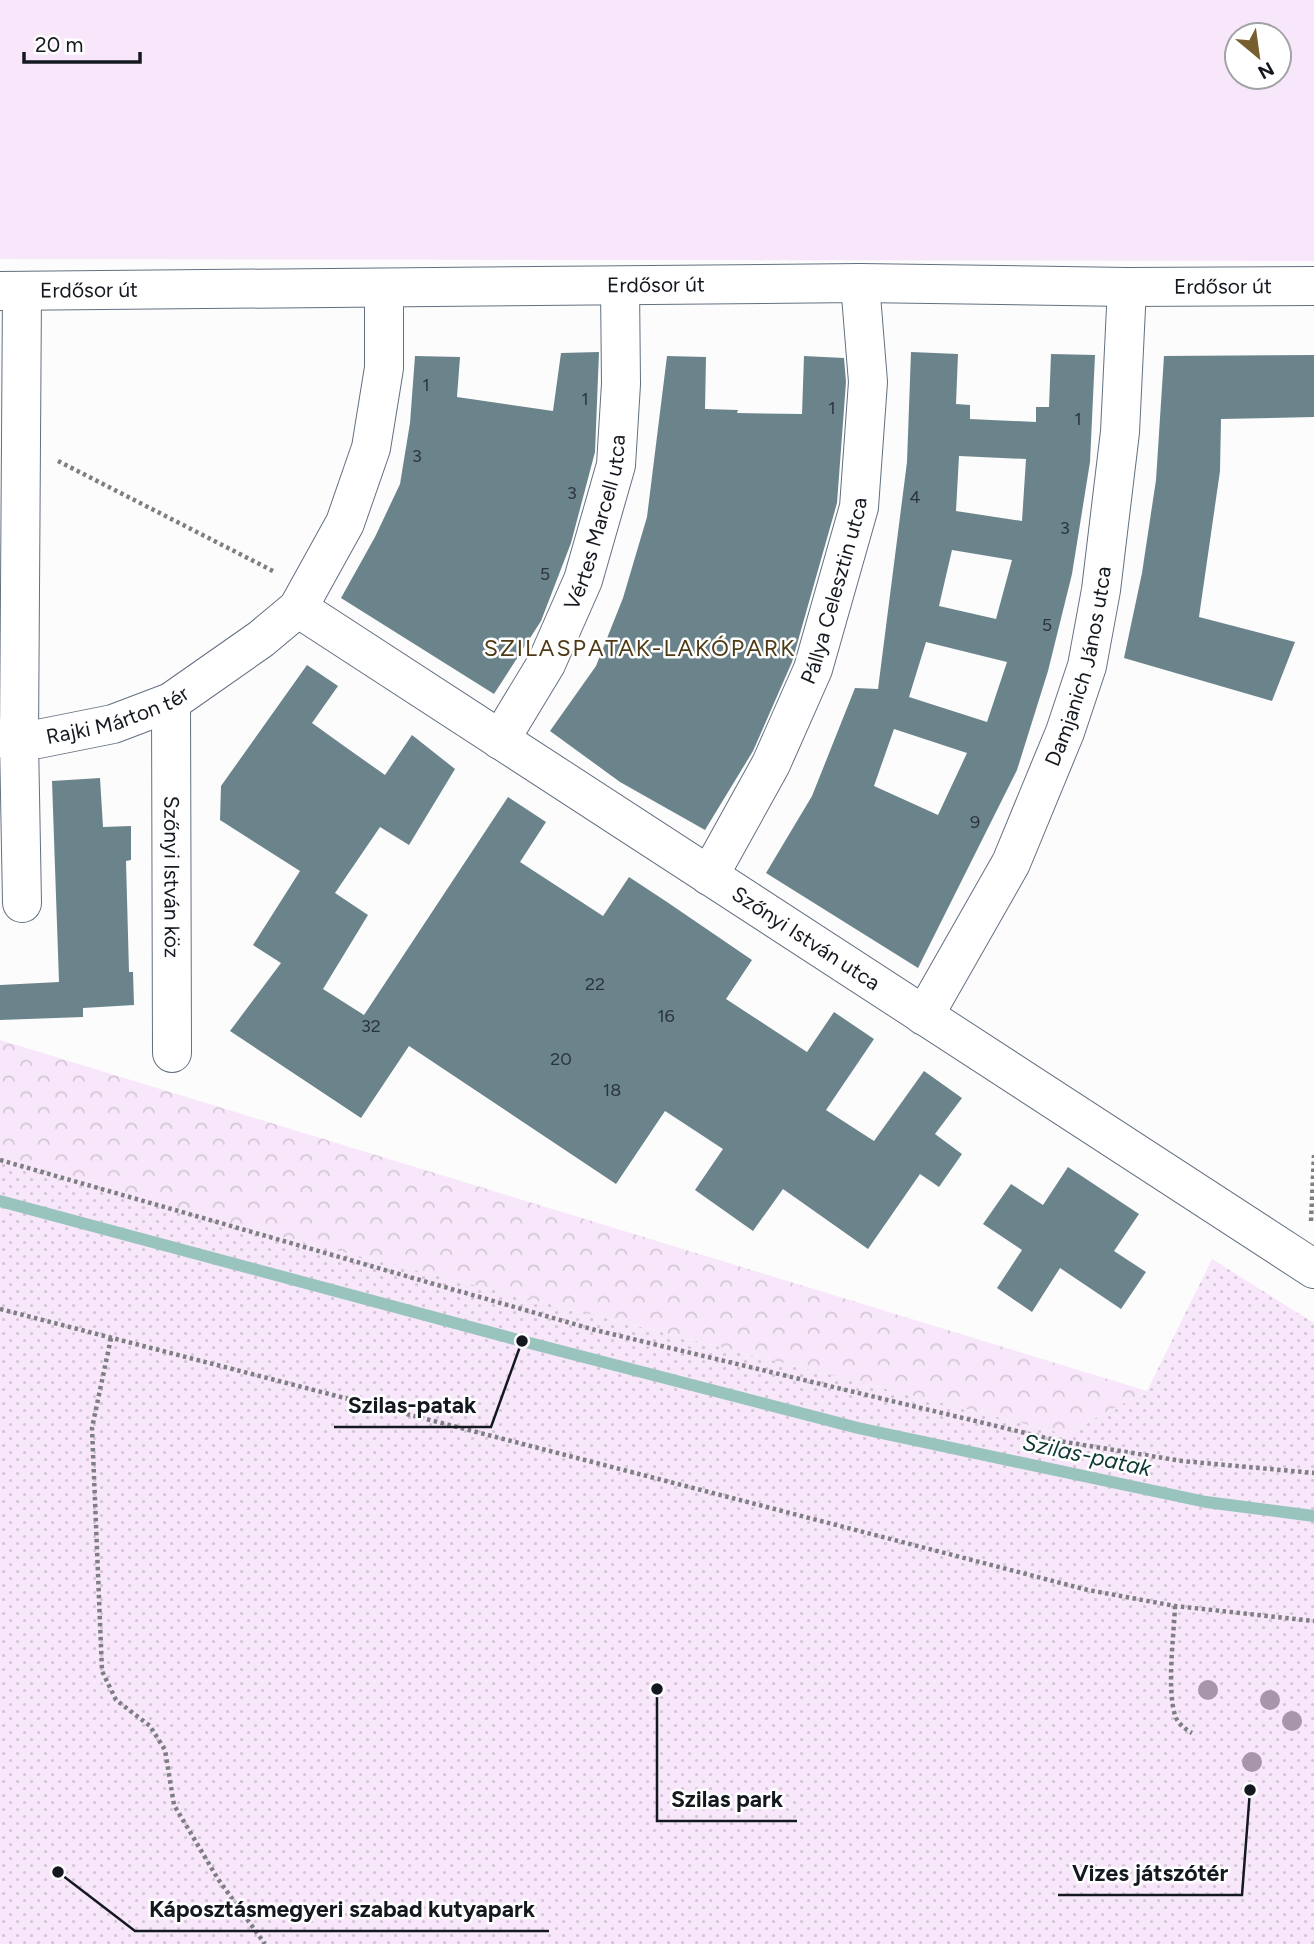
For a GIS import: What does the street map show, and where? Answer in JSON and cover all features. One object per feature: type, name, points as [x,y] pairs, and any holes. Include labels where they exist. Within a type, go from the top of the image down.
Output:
[{"type":"street","name":"Erdősor út","points":[[11,291],[860,283],[1127,287],[1314,286]]},
{"type":"street","name":"Pállya Celesztin utca","points":[[709,876],[771,764],[813,669],[859,507],[868,382],[860,283]]},
{"type":"street","name":"Vértes Marcell utca","points":[[500,740],[546,664],[583,580],[616,465],[621,384],[620,285]]},
{"type":"street","name":"Damjanich János utca","points":[[924,1016],[1011,863],[1065,732],[1087,666],[1101,590],[1118,445],[1127,287]]},
{"type":"street","name":"Rajki Márton tér","points":[[11,291],[21,442],[10,739],[114,724],[171,702],[261,639],[304,599],[345,523],[371,448],[384,368],[384,288]]},
{"type":"street","name":"Szőnyi István utca","points":[[304,599],[500,740],[1311,1267]]},
{"type":"street","name":"Szőnyi István köz","points":[[171,702],[172,1053]]},
{"type":"street","points":[[10,739],[22,904]]},
{"type":"path","points":[[21,442],[304,599]]},
{"type":"path","points":[[1311,1267],[1314,1155]]},
{"type":"path","points":[[0,1160],[595,1330],[979,1422],[1059,1441],[1169,1459],[1314,1473]]},
{"type":"path","points":[[0,1309],[1088,1590],[1175,1606],[1314,1621]]},
{"type":"path","points":[[111,1338],[92,1428],[102,1671],[116,1700],[150,1726],[165,1750],[174,1805],[218,1879],[265,1944]]},
{"type":"path","points":[[1175,1606],[1171,1689],[1176,1717],[1183,1728],[1192,1733]]},
{"type":"green space","points":[[0,0],[1314,0],[1314,261],[0,259]]},
{"type":"green space","points":[[0,1040],[1147,1391],[1065,1434],[165,1207],[0,1162]]},
{"type":"green space","points":[[0,1162],[165,1207],[1065,1434],[1147,1391],[1212,1259],[1314,1323],[1314,1944],[0,1944]]},
{"type":"building","points":[[599,352],[595,452],[571,543],[541,621],[494,694],[341,598],[375,537],[400,484],[410,423],[415,356],[460,357],[457,397],[553,411],[561,353]]},
{"type":"building","points":[[911,352],[958,354],[956,404],[970,405],[970,419],[1036,422],[1036,407],[1049,407],[1051,354],[1095,355],[1090,462],[1072,574],[1048,671],[1017,770],[918,968],[766,873],[812,796],[855,688],[878,689],[907,462]],"holes":[[[959,456],[1026,459],[1022,521],[956,511]],[[952,550],[1012,560],[996,619],[939,606]],[[926,642],[1007,662],[987,722],[909,697]],[[894,729],[967,753],[938,815],[874,786]]]},
{"type":"building","points":[[1314,355],[1314,417],[1221,419],[1220,471],[1199,617],[1295,642],[1272,701],[1124,658],[1142,573],[1156,480],[1164,356]]},
{"type":"building","points":[[667,356],[706,357],[705,409],[738,410],[737,413],[802,414],[804,356],[844,358],[846,382],[837,503],[792,662],[753,751],[705,830],[620,782],[550,731],[596,666],[623,598],[647,517]]},
{"type":"building","points":[[307,665],[338,686],[312,723],[385,775],[412,735],[455,769],[409,845],[380,827],[335,893],[368,915],[323,989],[364,1015],[508,797],[546,822],[520,862],[603,916],[629,877],[752,960],[726,999],[807,1052],[834,1012],[874,1039],[826,1110],[874,1141],[924,1071],[962,1098],[935,1134],[962,1154],[939,1187],[920,1174],[868,1249],[783,1189],[753,1231],[695,1190],[723,1149],[665,1111],[616,1184],[409,1046],[361,1118],[230,1031],[281,963],[253,945],[300,871],[220,820],[221,786]]},
{"type":"building","points":[[100,778],[103,827],[131,826],[131,860],[126,861],[129,972],[133,972],[134,1005],[83,1008],[83,1017],[0,1020],[0,985],[59,982],[52,781]]},
{"type":"building","points":[[1068,1167],[1139,1214],[1114,1251],[1146,1272],[1121,1309],[1060,1268],[1032,1312],[997,1288],[1022,1250],[983,1224],[1011,1184],[1043,1205]]},
{"type":"waterway","name":"Szilas-patak","points":[[0,1201],[858,1428],[1206,1502],[1314,1516]]},
{"type":"place","name":"Szilas-patak","points":[[522,1341]]},
{"type":"place","name":"Szilas park","points":[[657,1689]]},
{"type":"place","name":"Vizes játszótér","points":[[1250,1790]]},
{"type":"place","name":"Káposztásmegyeri szabad kutyapark","points":[[58,1872]]},
{"type":"district","name":"SZILASPATAK-LAKÓPARK","points":[[640,648]]}]
